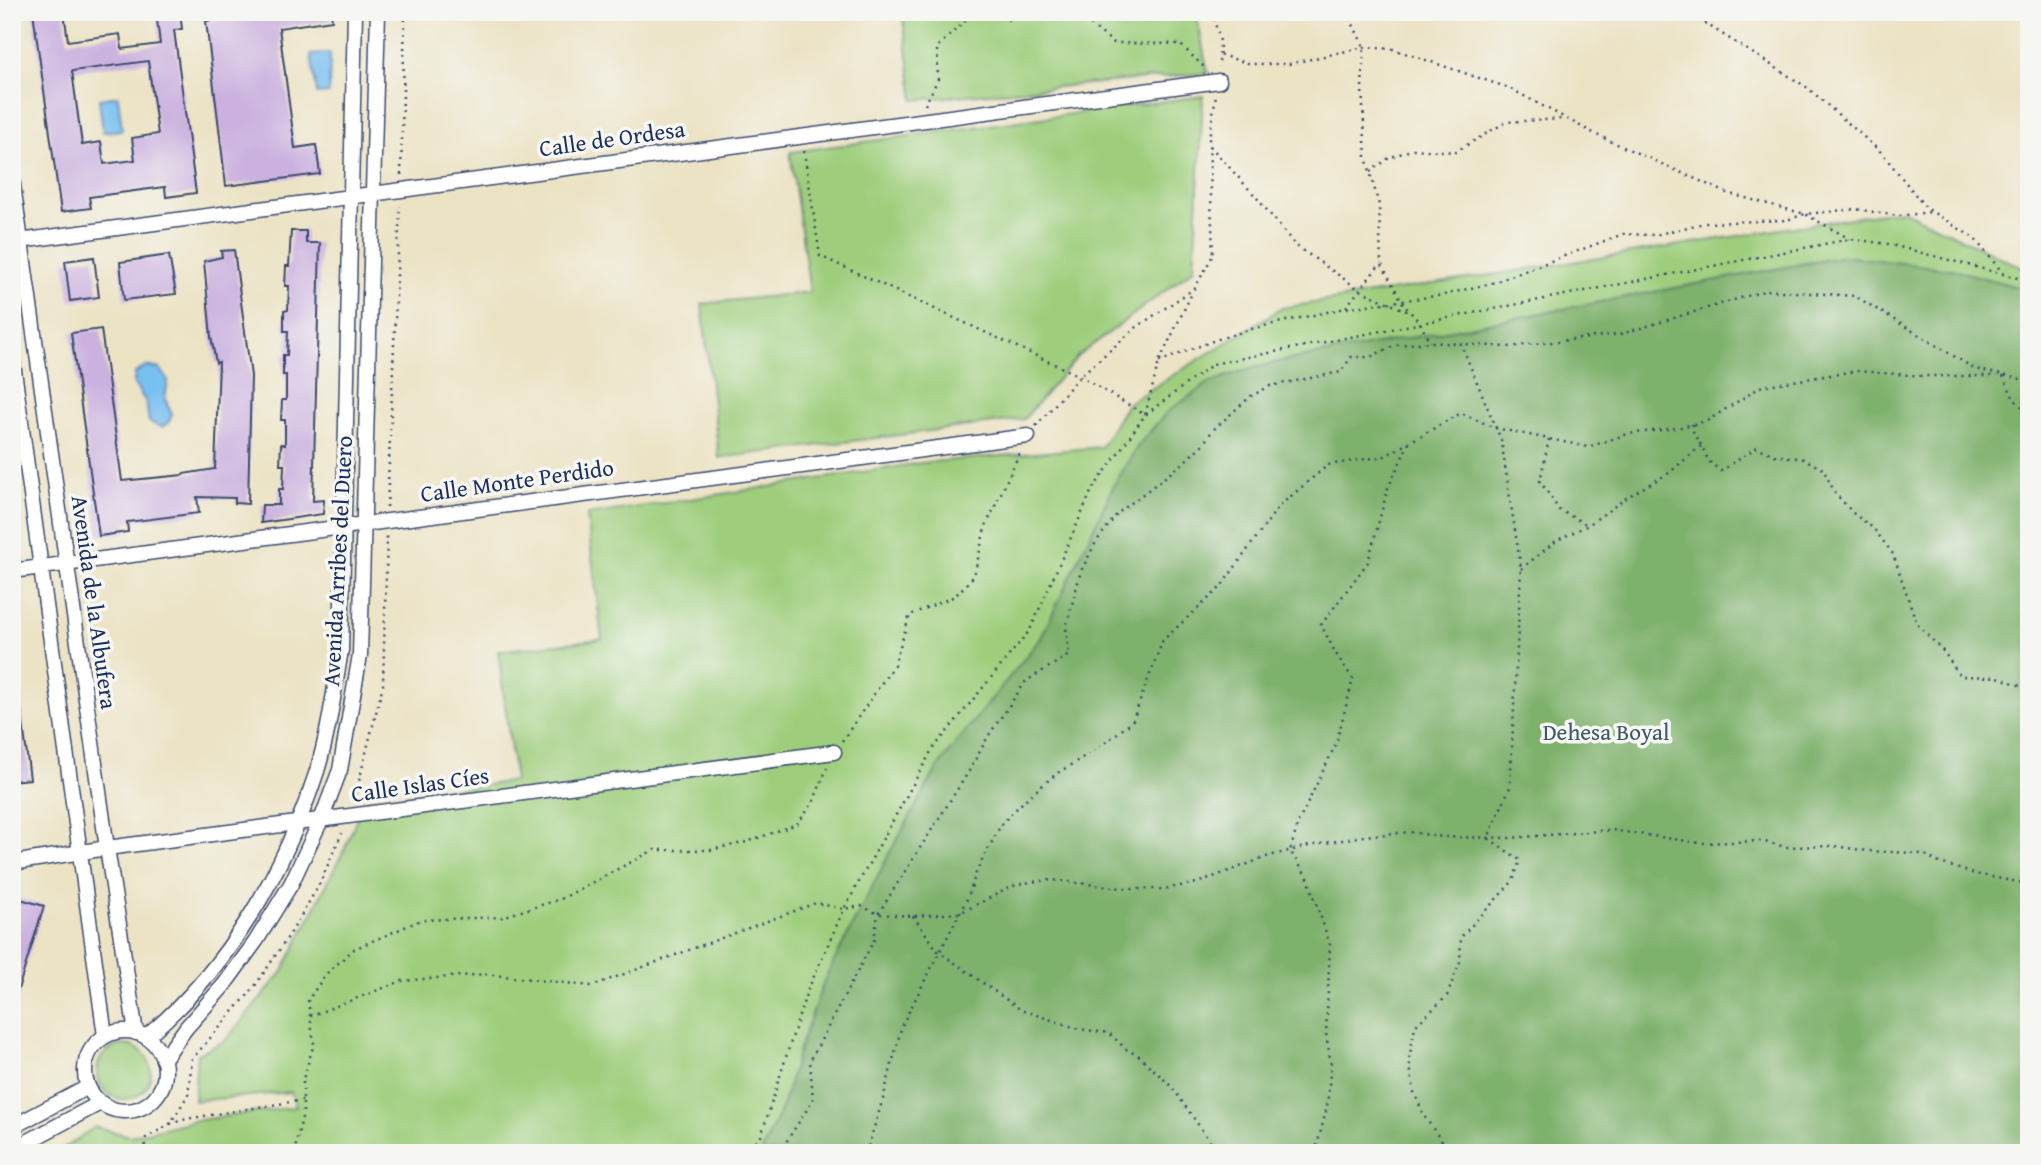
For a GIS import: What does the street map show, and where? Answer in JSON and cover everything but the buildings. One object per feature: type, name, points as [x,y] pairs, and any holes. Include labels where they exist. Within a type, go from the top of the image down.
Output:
[{"type":"street","name":"Avenida Arribes del Duero","points":[[141,1035],[172,1015],[208,974],[241,931],[272,879],[297,824],[317,770],[331,714],[341,650],[355,12]]},
{"type":"street","name":"Avenida Arribes del Duero","points":[[163,1060],[186,1028],[224,985],[292,884],[340,770],[360,655],[378,12]]},
{"type":"street","name":"Calle de Ordesa","points":[[17,241],[1219,80]]},
{"type":"street","name":"Avenida de la Albufera","points":[[12,178],[17,241],[107,848],[141,1035]]},
{"type":"street","points":[[12,356],[105,1036]]},
{"type":"street","name":"Calle Monte Perdido","points":[[12,571],[1028,436]]},
{"type":"street","name":"Calle Islas Cíes","points":[[12,863],[107,848],[834,752]]},
{"type":"street","points":[[115,1032],[141,1035],[154,1043],[163,1060],[163,1085],[147,1105],[136,1110],[111,1109],[100,1103],[88,1087],[85,1064],[89,1053],[105,1036],[115,1032]]},
{"type":"street","points":[[12,1127],[88,1087]]},
{"type":"street","points":[[12,1150],[100,1103]]},
{"type":"path","points":[[917,121],[938,79],[937,47],[973,14],[988,13],[1009,20],[1031,12]]},
{"type":"path","points":[[1074,12],[1114,43],[1180,44],[1219,80]]},
{"type":"path","points":[[1145,415],[1159,362],[1213,255],[1209,145],[1219,80],[1220,41],[1212,12]]},
{"type":"path","points":[[1348,12],[1364,47],[1362,88],[1366,157],[1379,205],[1381,263],[1402,302],[1420,323],[1430,342]]},
{"type":"path","points":[[1688,12],[1808,88],[1882,153],[1926,208],[1974,238],[2004,274]]},
{"type":"path","points":[[1220,55],[1251,64],[1289,64],[1364,47],[1393,49],[1509,88],[1565,119],[1727,193],[1805,214],[1850,239]]},
{"type":"path","points":[[1370,172],[1389,158],[1413,149],[1455,152],[1506,122],[1565,119]]},
{"type":"path","points":[[802,136],[820,256],[1080,376],[1145,415]]},
{"type":"path","points":[[1209,145],[1295,245],[1360,290],[1412,314]]},
{"type":"path","points":[[1159,362],[1215,340],[1345,308],[1444,295],[1495,282],[1623,234],[1655,235],[1703,223],[1787,219],[1805,214],[1855,209],[1899,216],[1931,212]]},
{"type":"path","points":[[747,1153],[761,1136],[806,994],[844,909],[932,750],[1030,630],[1092,491],[1145,415],[1213,364],[1850,239],[1888,244],[2029,281]]},
{"type":"path","points":[[1345,308],[1381,263]]},
{"type":"path","points":[[294,1153],[303,1113],[303,1079],[314,1044],[308,1000],[326,974],[354,949],[421,920],[502,917],[561,900],[654,850],[710,850],[747,842],[797,824],[813,803],[834,752],[894,665],[910,615],[955,596],[974,576],[985,528],[1028,436],[1080,376],[1137,327],[1195,288]]},
{"type":"path","points":[[779,1153],[813,1100],[810,1061],[874,940],[878,914],[989,735],[1026,681],[1069,656],[1066,626],[1081,571],[1096,541],[1118,513],[1182,464],[1203,444],[1213,429],[1251,396],[1270,386],[1341,372],[1351,358],[1370,357],[1396,345],[1430,342],[1508,347],[1621,334],[1767,290],[1855,296],[1975,369],[2029,382]]},
{"type":"path","points":[[1461,344],[1501,440],[1521,569],[1510,787],[1488,838]]},
{"type":"path","points":[[866,1153],[902,1026],[968,897],[977,870],[1002,823],[1056,774],[1098,748],[1132,722],[1164,640],[1220,587],[1279,506],[1328,465],[1385,456],[1461,413],[1496,428],[1588,447],[1628,434],[1707,421],[1762,386],[1856,371],[1923,376],[2003,376]]},
{"type":"path","points":[[2003,376],[2014,399],[2029,413]]},
{"type":"path","points":[[1692,425],[1693,436],[1701,446],[1705,460],[1721,471],[1757,447],[1774,455],[1804,459],[1823,469],[1835,493],[1854,514],[1873,528],[1893,554],[1917,624],[1944,653],[1960,676],[1998,677],[2029,689]]},
{"type":"path","points":[[1549,439],[1540,481],[1559,510],[1588,525]]},
{"type":"path","points":[[1315,1153],[1327,1107],[1331,1064],[1326,1034],[1330,945],[1308,878],[1290,850],[1299,821],[1336,744],[1353,679],[1321,625],[1368,562],[1388,488],[1409,443]]},
{"type":"path","points":[[1521,569],[1556,541],[1588,525],[1629,496],[1669,473],[1701,446]]},
{"type":"path","points":[[310,1016],[402,981],[485,974],[592,986],[816,903],[844,909],[861,906],[878,914],[913,916],[960,913],[1013,886],[1030,882],[1052,880],[1130,889],[1164,889],[1197,883],[1290,850],[1364,836],[1410,832],[1443,837],[1510,838],[1612,830],[1700,843],[1760,841],[1786,847],[1834,846],[1867,851],[1916,853],[1975,874],[2029,884]]},
{"type":"path","points":[[1450,1153],[1424,1116],[1414,1092],[1409,1059],[1415,1026],[1447,996],[1460,962],[1461,937],[1513,881],[1520,860],[1488,838]]},
{"type":"path","points":[[913,916],[938,951],[1021,1010],[1079,1029],[1109,1034],[1127,1050],[1138,1055],[1172,1087],[1218,1153]]},
{"type":"path","points":[[170,1124],[303,1100]]},
{"type":"green space","points":[[902,12],[1196,12],[1208,73],[914,100]]},
{"type":"green space","points":[[1203,96],[1194,269],[1078,356],[1024,419],[719,458],[702,304],[810,292],[790,152]]},
{"type":"green space","name":"Dehesa Boyal","points":[[1902,210],[2029,271],[2029,1153],[57,1153],[95,1127],[130,1136],[192,1121],[296,1107],[291,1092],[194,1101],[197,1054],[225,1041],[282,973],[345,848],[363,802],[515,781],[498,651],[602,639],[587,515],[921,463],[1101,447],[1127,404],[1282,308]]},
{"type":"green space","name":"Dehesa Boyal","points":[[1844,256],[1951,269],[2029,290],[2029,1153],[761,1153],[783,1104],[800,1046],[825,979],[889,854],[938,767],[1041,638],[1115,483],[1139,444],[1167,412],[1209,383],[1281,361]]},
{"type":"green space","points":[[124,1045],[143,1053],[151,1072],[143,1091],[124,1099],[105,1091],[97,1072],[105,1053]]},
{"type":"water","points":[[330,53],[329,93],[317,94],[311,55]]},
{"type":"water","points":[[118,96],[122,130],[103,132],[99,99]]},
{"type":"water","points":[[146,366],[160,369],[168,380],[165,399],[172,415],[162,427],[149,422],[146,402],[134,384],[135,373]]}]
